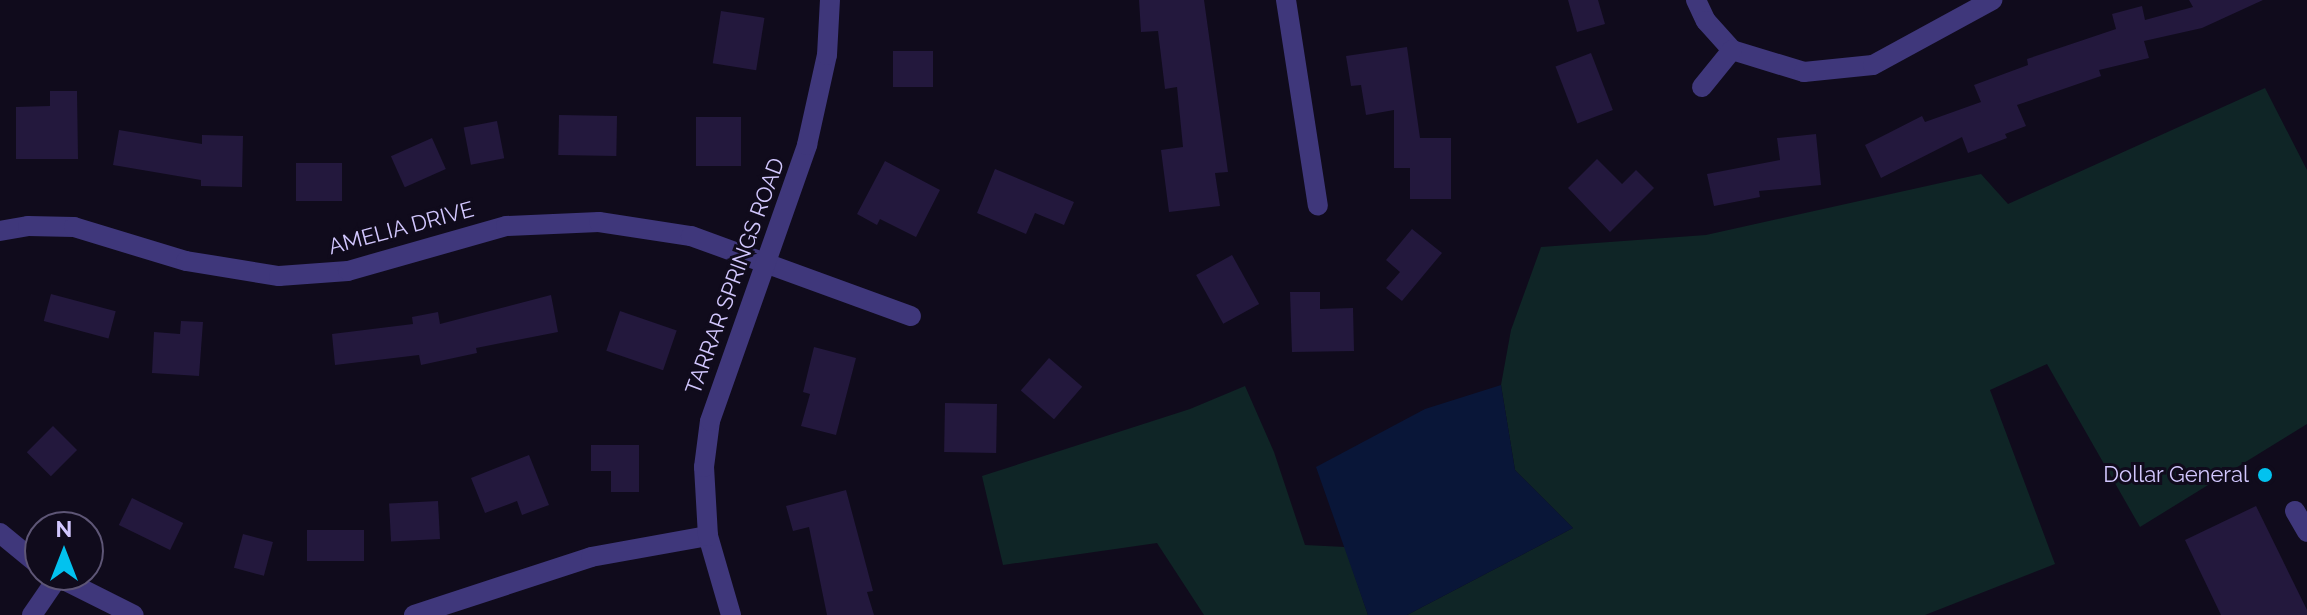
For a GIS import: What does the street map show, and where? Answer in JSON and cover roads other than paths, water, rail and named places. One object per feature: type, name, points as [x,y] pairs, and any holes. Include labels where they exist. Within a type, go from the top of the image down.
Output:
[{"type":"street","name":"TARRAR SPRINGS ROAD","points":[[731,615],[708,536],[704,467],[710,421],[722,376],[766,263],[819,100],[830,0]]},
{"type":"street","points":[[1286,0],[1318,206]]},
{"type":"street","points":[[1696,0],[1706,21],[1732,50],[1804,72],[1873,65],[1992,0]]},
{"type":"street","points":[[1702,87],[1732,50]]},
{"type":"street","name":"AMELIA DRIVE","points":[[0,231],[28,226],[74,227],[186,261],[279,276],[348,271],[506,226],[599,222],[691,236],[911,316]]},
{"type":"street","points":[[2295,511],[2307,532]]},
{"type":"street","points":[[0,533],[24,553]]},
{"type":"street","points":[[414,615],[591,557],[708,536]]},
{"type":"street","points":[[32,615],[47,591]]},
{"type":"street","points":[[86,591],[134,615]]},
{"type":"water","points":[[1501,385],[1515,470],[1573,528],[1407,615],[1368,615],[1316,467],[1425,409]]},
{"type":"place","name":"Dollar General","points":[[2265,475]]}]
